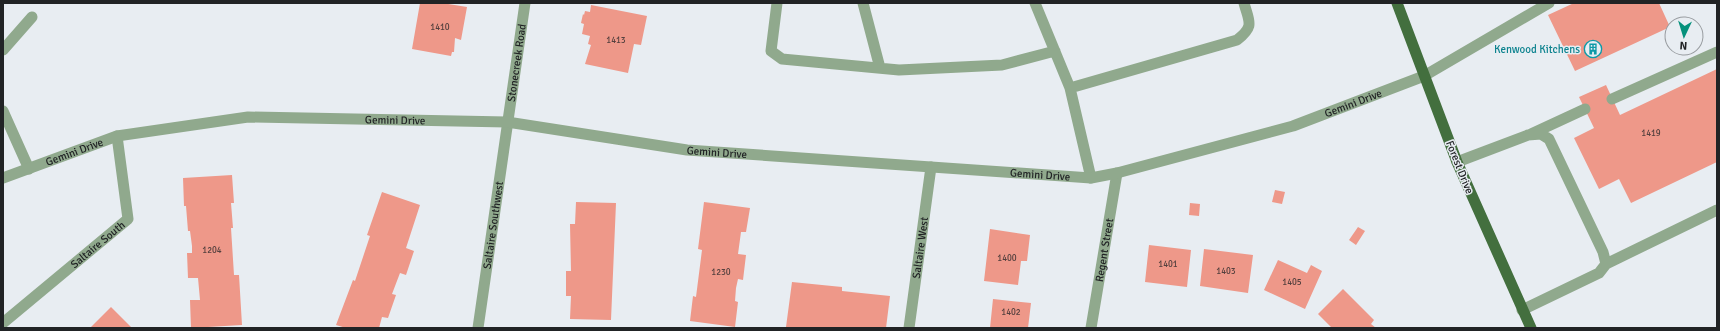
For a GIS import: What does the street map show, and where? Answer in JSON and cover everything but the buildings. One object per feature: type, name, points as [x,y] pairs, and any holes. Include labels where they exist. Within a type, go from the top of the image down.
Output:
[{"type":"main road","name":"Forest Drive","points":[[1397,3],[1456,162],[1531,328]]},
{"type":"street","name":"Stonecreek Road","points":[[507,122],[525,3]]},
{"type":"street","points":[[777,3],[771,51],[782,59],[899,70],[1002,65],[1055,51]]},
{"type":"street","points":[[863,3],[880,68]]},
{"type":"street","points":[[1034,3],[1070,88],[1092,178]]},
{"type":"street","points":[[1070,88],[1237,40],[1247,32],[1249,24],[1244,3]]},
{"type":"street","name":"Gemini Drive","points":[[3,178],[118,136],[248,117],[507,122],[687,150],[1092,178],[1117,173],[1293,126],[1424,76],[1549,3]]},
{"type":"street","points":[[3,50],[32,17]]},
{"type":"street","points":[[1612,99],[1717,52]]},
{"type":"street","points":[[1456,162],[1528,135],[1585,109]]},
{"type":"street","points":[[3,111],[29,169]]},
{"type":"street","name":"Saltaire Southwest","points":[[478,328],[507,122]]},
{"type":"street","points":[[1528,135],[1541,134],[1549,139],[1603,252],[1606,264]]},
{"type":"street","name":"Saltaire South","points":[[3,323],[128,219],[118,136]]},
{"type":"street","name":"Saltaire West","points":[[909,328],[931,167]]},
{"type":"street","name":"Regent Street","points":[[1091,328],[1117,173]]},
{"type":"street","points":[[1522,310],[1599,273],[1606,264],[1717,210]]},
{"type":"place","name":"Kenwood Kitchens","points":[[1593,49]]}]
